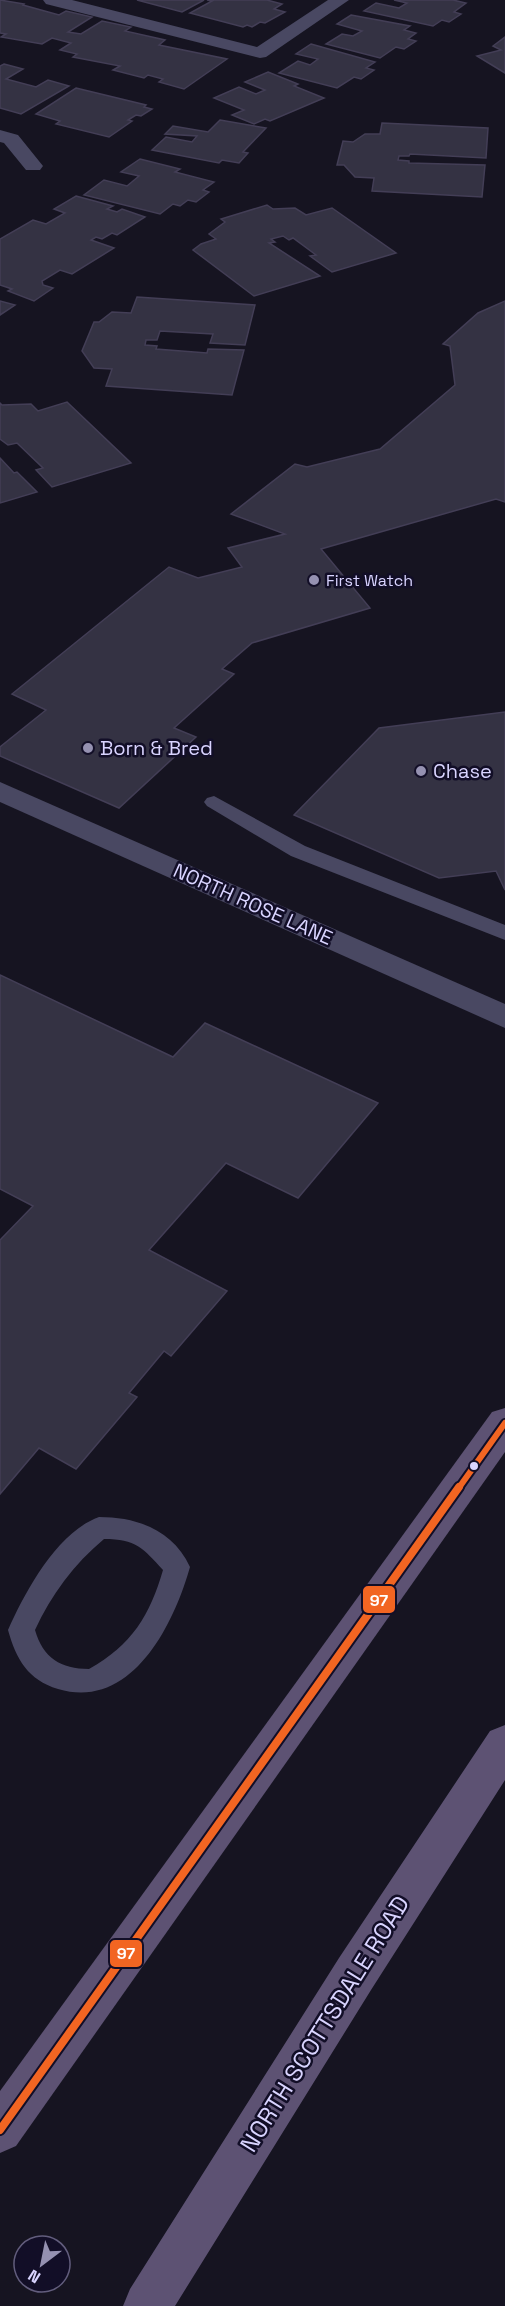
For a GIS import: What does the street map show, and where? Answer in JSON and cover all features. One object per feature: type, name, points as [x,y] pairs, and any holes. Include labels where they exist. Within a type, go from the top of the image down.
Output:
[{"type":"main road","points":[[0,2130],[505,1423]]},
{"type":"main road","name":"NORTH SCOTTSDALE ROAD","points":[[147,2306],[355,1974],[505,1744]]},
{"type":"street","points":[[52,0],[260,53],[340,0]]},
{"type":"street","points":[[0,136],[11,139],[33,166]]},
{"type":"street","name":"NORTH ROSE LANE","points":[[0,791],[505,1017]]},
{"type":"lane","points":[[214,802],[298,851],[505,933]]},
{"type":"lane","points":[[99,1528],[123,1528],[146,1534],[177,1567],[167,1603],[148,1637],[121,1664],[91,1681],[64,1679],[41,1669],[27,1651],[21,1630],[36,1597],[55,1572],[76,1546],[99,1528]]},
{"type":"building","points":[[0,0],[24,4],[59,15],[66,11],[92,17],[68,32],[81,34],[102,21],[131,27],[125,31],[165,40],[159,45],[227,59],[184,89],[159,82],[163,79],[148,75],[144,78],[113,70],[120,66],[73,57],[77,54],[60,50],[71,43],[52,38],[42,44],[1,37],[6,34],[0,33]]},
{"type":"building","points":[[137,0],[204,0],[182,12]]},
{"type":"building","points":[[207,0],[267,0],[282,4],[274,9],[285,12],[252,27],[247,25],[243,27],[190,13],[212,1]]},
{"type":"building","points":[[394,0],[453,0],[466,3],[454,12],[461,14],[449,22],[442,20],[433,26],[364,11],[376,3],[399,8],[407,3]]},
{"type":"building","points":[[351,15],[410,26],[404,30],[416,33],[408,39],[416,41],[404,49],[396,47],[380,58],[326,44],[342,34],[353,36],[362,31],[337,24]]},
{"type":"building","points":[[505,37],[505,73],[477,56],[501,50],[493,46]]},
{"type":"building","points":[[311,44],[375,62],[366,68],[374,70],[361,79],[354,77],[337,88],[279,73],[298,61],[310,65],[318,59],[296,54]]},
{"type":"building","points":[[4,64],[23,69],[6,79],[36,87],[48,80],[69,86],[21,114],[0,108],[0,66]]},
{"type":"building","points":[[268,72],[324,98],[270,121],[265,119],[254,124],[232,115],[244,110],[214,98],[239,87],[256,94],[265,90],[245,82]]},
{"type":"building","points":[[76,88],[146,105],[144,107],[152,109],[128,120],[132,121],[109,137],[56,124],[60,121],[36,114]]},
{"type":"building","points":[[220,120],[266,128],[243,152],[248,153],[239,163],[222,160],[219,163],[152,150],[166,137],[192,142],[197,136],[165,134],[173,126],[208,132]]},
{"type":"building","points":[[382,123],[488,128],[486,158],[410,154],[399,156],[398,160],[409,161],[409,163],[485,165],[482,197],[372,191],[374,178],[355,177],[344,165],[337,165],[343,141],[353,142],[365,134],[380,134]]},
{"type":"building","points":[[140,159],[180,169],[175,172],[214,182],[203,190],[209,192],[196,202],[188,200],[180,206],[173,204],[160,214],[84,195],[104,180],[127,186],[139,176],[121,172]]},
{"type":"building","points":[[76,196],[113,206],[107,209],[117,212],[122,209],[145,217],[117,235],[112,233],[102,239],[96,237],[91,240],[114,248],[72,274],[60,270],[42,281],[43,285],[53,288],[34,301],[8,291],[12,289],[0,285],[0,239],[33,220],[46,224],[65,213],[54,209]]},
{"type":"building","points":[[267,205],[273,209],[295,208],[306,215],[332,208],[396,253],[332,272],[310,256],[316,255],[293,238],[289,240],[283,236],[271,239],[275,242],[269,243],[320,276],[254,296],[193,250],[201,244],[216,239],[209,234],[225,222],[221,219]]},
{"type":"building","points":[[137,297],[255,305],[245,345],[210,343],[213,334],[160,331],[157,340],[146,340],[145,345],[157,346],[156,349],[207,353],[208,349],[244,350],[232,395],[106,386],[112,369],[94,368],[82,351],[94,322],[99,322],[112,312],[131,313]]},
{"type":"building","points":[[0,301],[15,305],[0,315]]},
{"type":"building","points":[[505,301],[505,502],[496,499],[321,549],[370,608],[252,643],[222,669],[234,674],[174,728],[196,737],[119,808],[0,756],[0,747],[46,710],[12,694],[169,567],[198,578],[242,567],[228,548],[285,534],[231,514],[295,464],[307,467],[380,449],[455,385],[450,346],[443,344],[478,313]]},
{"type":"building","points":[[67,402],[131,463],[52,487],[36,470],[43,468],[17,443],[8,445],[0,439],[0,403],[2,405],[31,404],[38,411]]},
{"type":"building","points":[[0,458],[14,473],[17,472],[37,492],[0,503]]},
{"type":"building","name":"Chase","points":[[505,712],[505,890],[496,871],[439,878],[294,815],[379,728]]},
{"type":"building","points":[[0,975],[173,1057],[205,1023],[378,1103],[298,1198],[226,1163],[149,1250],[227,1291],[171,1356],[164,1351],[129,1393],[137,1397],[76,1469],[39,1448],[0,1494],[0,1240],[33,1206],[0,1189]]},
{"type":"transit line","name":"97","points":[[0,2130],[505,1423]]},
{"type":"place","name":"First Watch","points":[[314,580]]},
{"type":"place","name":"Born & Bred","points":[[88,748]]},
{"type":"place","name":"Chase","points":[[421,771]]}]
